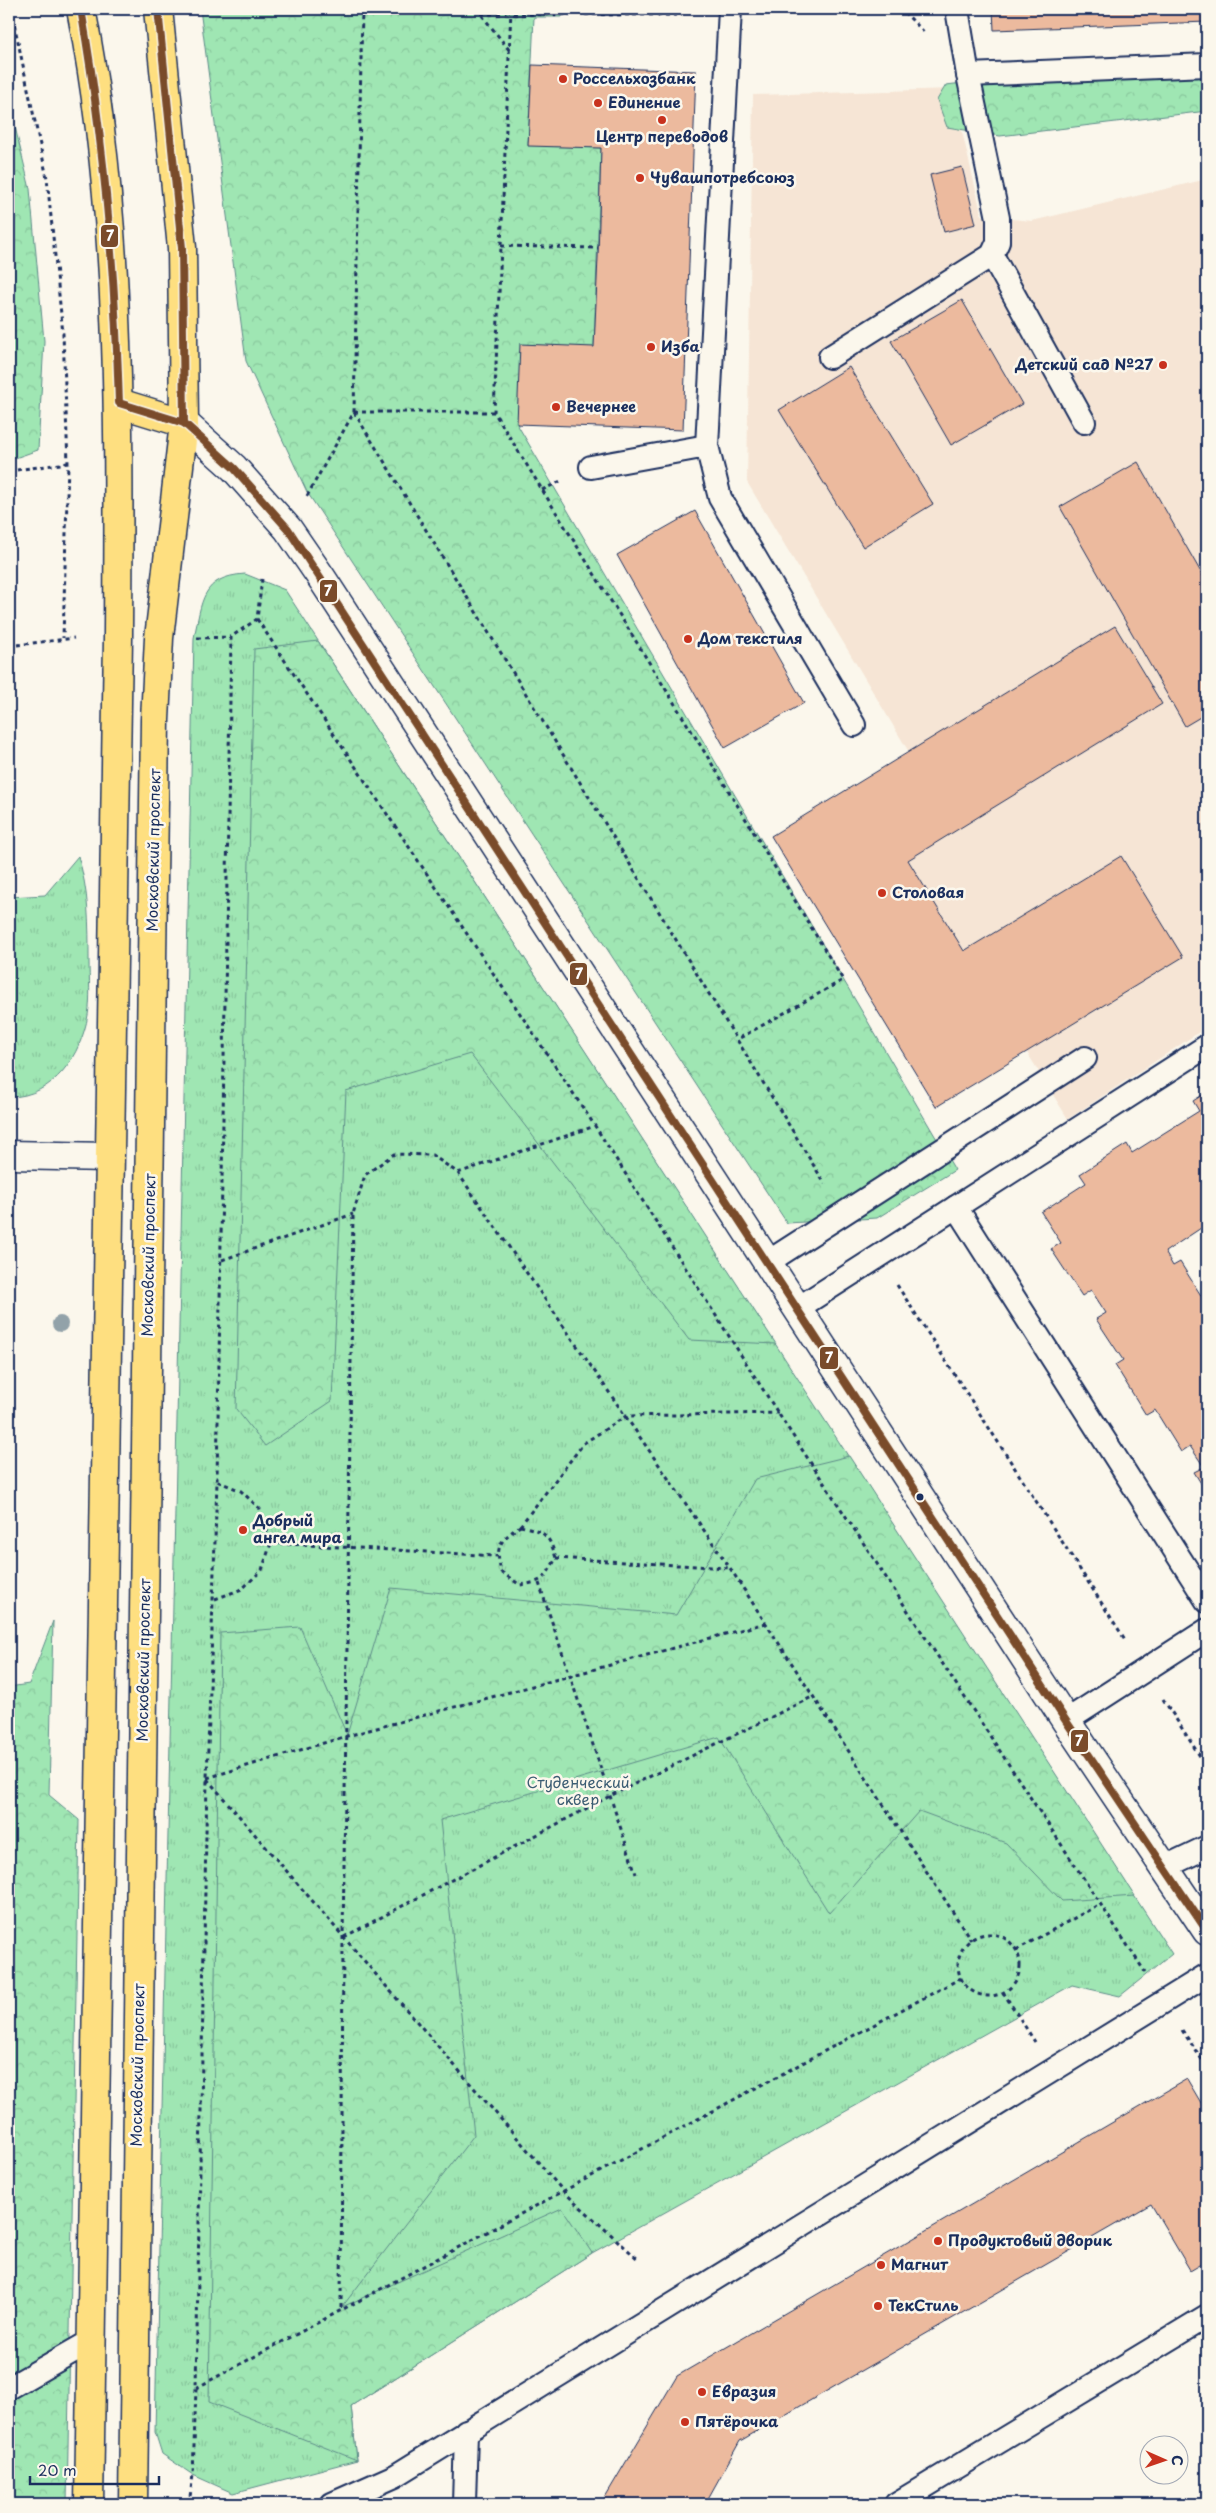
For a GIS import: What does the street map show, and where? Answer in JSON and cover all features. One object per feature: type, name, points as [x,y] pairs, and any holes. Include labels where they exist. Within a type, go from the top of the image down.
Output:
[{"type":"main road","points":[[81,9],[87,41],[107,196],[118,340],[119,403],[118,638],[108,1157],[89,2504]]},
{"type":"main road","name":"Московский проспект","points":[[133,2504],[155,720],[159,638],[184,423],[182,248],[158,9]]},
{"type":"main road","points":[[119,403],[184,423]]},
{"type":"street","points":[[184,423],[234,468],[288,529],[1066,1721],[1207,1931]]},
{"type":"street","points":[[9,1155],[108,1157]]},
{"type":"lane","points":[[730,9],[707,446],[720,498],[854,725]]},
{"type":"lane","points":[[830,356],[992,255],[998,242],[998,218],[968,75],[957,9]]},
{"type":"lane","points":[[968,75],[1207,65]]},
{"type":"lane","points":[[992,255],[1084,422]]},
{"type":"lane","points":[[591,467],[707,446]]},
{"type":"lane","points":[[798,1308],[1207,1046]]},
{"type":"lane","points":[[768,1262],[1085,1058]]},
{"type":"lane","points":[[956,1207],[1207,1601]]},
{"type":"lane","points":[[1066,1721],[1207,1630]]},
{"type":"lane","points":[[1165,1867],[1207,1847]]},
{"type":"lane","points":[[332,2504],[395,2476],[1207,1975]]},
{"type":"lane","points":[[896,2504],[1207,2316]]},
{"type":"lane","points":[[9,2388],[91,2341]]},
{"type":"lane","points":[[464,2504],[466,2431]]},
{"type":"path","points":[[11,9],[47,178],[63,334],[68,463],[63,638]]},
{"type":"path","points":[[302,503],[354,412],[362,9]]},
{"type":"path","points":[[477,9],[510,51]]},
{"type":"path","points":[[511,9],[494,412],[843,980],[738,1039]]},
{"type":"path","points":[[481,14],[682,15]]},
{"type":"path","points":[[500,246],[598,248]]},
{"type":"path","points":[[354,412],[494,412]]},
{"type":"path","points":[[354,412],[843,1214]]},
{"type":"path","points":[[9,471],[68,463]]},
{"type":"path","points":[[262,579],[257,619],[595,1126],[778,1413],[1207,2067]]},
{"type":"path","points":[[194,638],[231,637],[257,619]]},
{"type":"path","points":[[189,2504],[193,2475],[196,2388],[207,1778],[215,1599],[231,637]]},
{"type":"path","points":[[9,646],[74,638]]},
{"type":"path","points":[[458,1172],[595,1126]]},
{"type":"path","points":[[341,2308],[343,1938],[353,1214],[365,1175],[394,1154],[432,1155],[458,1172],[730,1568],[971,1940]]},
{"type":"path","points":[[222,1260],[353,1214]]},
{"type":"path","points":[[876,1258],[899,1288],[1207,1767]]},
{"type":"path","points":[[520,1526],[539,1530],[551,1540],[556,1558],[548,1574],[539,1583],[520,1585],[501,1572],[497,1556],[502,1539],[520,1526],[584,1443],[626,1416],[778,1413]]},
{"type":"path","points":[[215,1599],[242,1589],[262,1570],[271,1543],[260,1509],[241,1491],[217,1481]]},
{"type":"path","points":[[271,1543],[497,1556]]},
{"type":"path","points":[[556,1558],[730,1568]]},
{"type":"path","points":[[539,1583],[636,1874]]},
{"type":"path","points":[[207,1778],[347,1736],[766,1623]]},
{"type":"path","points":[[343,1938],[610,1796],[812,1697]]},
{"type":"path","points":[[207,1778],[564,2192],[639,2260]]},
{"type":"path","points":[[1016,1950],[1100,1904]]},
{"type":"path","points":[[996,1935],[1009,1942],[1016,1950],[1020,1960],[1017,1979],[1003,1992],[984,1996],[967,1987],[961,1978],[959,1958],[963,1948],[971,1940],[980,1936],[996,1935]]},
{"type":"path","points":[[196,2388],[341,2308],[564,2192],[961,1978]]},
{"type":"path","points":[[1003,1992],[1053,2070]]},
{"type":"shaded area","points":[[952,89],[982,216],[1032,221],[1207,179],[1207,1027],[1068,1119],[908,860],[909,752],[747,482],[753,95]]},
{"type":"green space","points":[[200,9],[561,9],[562,17],[534,17],[528,145],[601,148],[594,347],[517,424],[955,1170],[877,1218],[787,1223],[307,492],[246,361]]},
{"type":"green space","points":[[1207,77],[1207,111],[1000,136],[947,127],[937,100],[946,85],[989,80]]},
{"type":"green space","points":[[9,102],[30,189],[44,341],[38,450],[15,458],[9,456]]},
{"type":"green space","name":"Студенческий сквер","points":[[245,574],[285,590],[1172,1954],[1120,1996],[1072,1985],[592,2253],[351,2406],[357,2460],[233,2493],[193,2475],[162,2454],[155,2432],[194,638],[199,613],[206,593],[220,580]]},
{"type":"green space","points":[[318,641],[776,1344],[689,1340],[470,1054],[346,1091],[332,1401],[265,1446],[236,1409],[254,649]]},
{"type":"green space","points":[[78,856],[86,895],[88,921],[89,1002],[84,1030],[72,1059],[52,1082],[39,1090],[25,1095],[9,1097],[9,897],[45,895]]},
{"type":"green space","points":[[849,1456],[1135,1896],[1062,1901],[1006,1843],[919,1811],[829,1913],[719,1737],[440,1820],[474,2135],[342,2307],[562,2208],[592,2253],[351,2406],[357,2460],[209,2402],[220,1633],[300,1627],[347,1735],[391,1588],[676,1615],[755,1479]]},
{"type":"green space","points":[[53,1621],[49,1795],[79,1820],[67,2504],[9,2504],[9,1687],[29,1684]]},
{"type":"building","points":[[993,9],[1207,9],[1207,22],[994,30]]},
{"type":"building","points":[[532,65],[696,71],[683,430],[517,424],[520,344],[594,347],[598,257],[601,148],[528,146]]},
{"type":"building","points":[[962,167],[976,224],[944,232],[930,175]]},
{"type":"building","points":[[962,300],[1022,404],[951,445],[891,341]]},
{"type":"building","points":[[849,367],[933,504],[863,547],[779,410]]},
{"type":"building","points":[[1138,462],[1207,583],[1207,713],[1185,726],[1060,507]]},
{"type":"building","points":[[695,511],[804,703],[725,748],[617,555]]},
{"type":"building","points":[[1115,626],[1162,704],[908,860],[964,951],[1121,856],[1183,957],[936,1107],[771,836]]},
{"type":"building","points":[[1207,1092],[1207,1224],[1165,1252],[1173,1266],[1180,1262],[1207,1305],[1207,1493],[1194,1472],[1204,1467],[1190,1446],[1181,1452],[1155,1410],[1146,1415],[1115,1365],[1123,1360],[1096,1319],[1106,1313],[1091,1290],[1082,1296],[1051,1249],[1061,1243],[1041,1212],[1086,1183],[1080,1174],[1127,1144],[1132,1153],[1199,1111],[1193,1101]]},
{"type":"building","points":[[1187,2079],[1207,2113],[1207,2260],[1190,2270],[1151,2204],[740,2441],[705,2504],[601,2504],[677,2376]]},
{"type":"transit line","name":"7","points":[[81,9],[96,107],[107,205],[115,304],[119,403],[184,423],[234,468],[288,529],[1066,1721],[1207,1931]]},
{"type":"transit line","name":"7","points":[[158,9],[182,248],[184,423]]},
{"type":"place","name":"Россельхозбанк","points":[[563,79]]},
{"type":"place","name":"Единение","points":[[598,103]]},
{"type":"place","name":"Центр переводов","points":[[662,120]]},
{"type":"place","name":"Чувашпотребсоюз","points":[[640,178]]},
{"type":"place","name":"Изба","points":[[651,347]]},
{"type":"place","name":"Детский сад №27","points":[[1163,365]]},
{"type":"place","name":"Вечернее","points":[[556,407]]},
{"type":"place","name":"Дом текстиля","points":[[688,639]]},
{"type":"place","name":"Столовая","points":[[882,893]]},
{"type":"place","name":"Добрый ангел мира","points":[[243,1530]]},
{"type":"place","name":"Продуктовый дворик","points":[[938,2241]]},
{"type":"place","name":"Магнит","points":[[881,2265]]},
{"type":"place","name":"ТекСтиль","points":[[878,2306]]},
{"type":"place","name":"Евразия","points":[[702,2392]]},
{"type":"place","name":"Пятёрочка","points":[[685,2422]]}]
